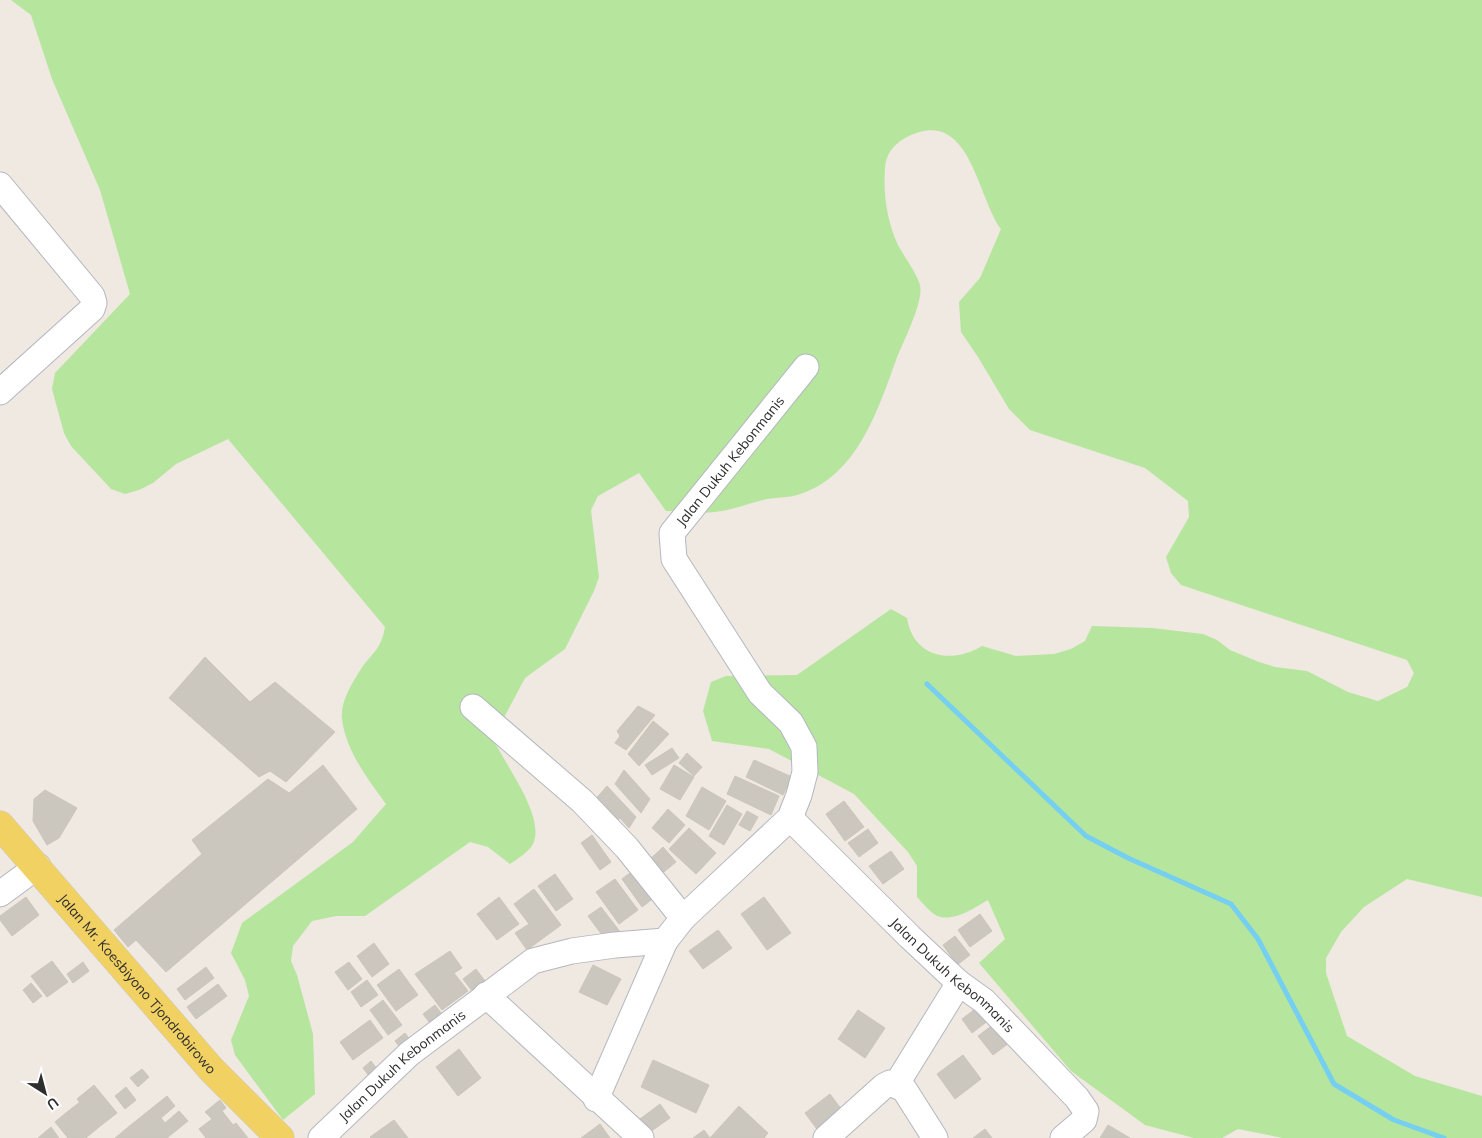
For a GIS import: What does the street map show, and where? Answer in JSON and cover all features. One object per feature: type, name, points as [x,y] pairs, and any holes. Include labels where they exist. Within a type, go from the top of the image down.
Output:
[{"type":"main road","name":"Jalan Mr. Koesbiyono Tjondrobirowo","points":[[0,825],[38,866],[211,1069],[280,1138]]},
{"type":"street","points":[[0,185],[92,296],[94,303],[92,309],[4,381]]},
{"type":"street","name":"Jalan Dukuh Kebonmanis","points":[[596,1098],[665,941],[683,918],[790,818],[799,795],[805,772],[804,747],[791,723],[760,693],[674,559],[672,533],[806,367]]},
{"type":"street","points":[[473,707],[582,801],[627,848],[683,918]]},
{"type":"street","name":"Jalan Dukuh Kebonmanis","points":[[790,818],[959,983],[984,1001],[1082,1104],[1086,1111],[1084,1120],[1063,1138]]},
{"type":"street","points":[[0,894],[38,866]]},
{"type":"street","name":"Jalan Dukuh Kebonmanis","points":[[321,1138],[409,1054],[533,961],[589,948],[665,941]]},
{"type":"street","points":[[896,1085],[959,983]]},
{"type":"street","points":[[486,995],[641,1138]]},
{"type":"street","points":[[826,1138],[884,1086],[890,1084],[904,1089],[935,1138]]},
{"type":"green space","points":[[11,0],[1482,0],[1482,897],[1407,879],[1364,907],[1341,932],[1326,958],[1326,973],[1347,1036],[1415,1076],[1482,1096],[1482,1138],[1283,1138],[1238,1129],[1222,1138],[1194,1138],[1145,1125],[1071,1071],[979,963],[1005,939],[988,900],[954,917],[940,917],[934,914],[917,897],[917,866],[908,852],[854,794],[769,749],[712,741],[703,711],[711,682],[726,676],[797,675],[891,609],[907,618],[917,642],[925,649],[935,654],[946,656],[970,652],[982,646],[1016,656],[1054,654],[1071,649],[1085,641],[1092,626],[1152,628],[1203,634],[1217,640],[1230,650],[1259,662],[1275,667],[1307,671],[1348,692],[1378,701],[1407,687],[1414,673],[1407,660],[1181,585],[1171,573],[1166,557],[1189,517],[1188,501],[1145,468],[1030,430],[1009,409],[961,332],[959,302],[980,278],[1001,229],[992,214],[968,158],[957,142],[944,133],[927,130],[905,138],[897,144],[891,150],[886,163],[885,197],[891,226],[898,245],[918,280],[920,292],[919,302],[912,323],[873,420],[863,439],[851,457],[837,472],[820,485],[792,496],[767,499],[715,512],[666,511],[639,473],[598,496],[591,510],[599,577],[594,591],[565,649],[525,678],[493,738],[529,805],[534,819],[535,832],[533,844],[526,853],[510,864],[488,847],[470,842],[365,916],[336,916],[312,921],[293,946],[291,961],[297,975],[313,1034],[315,1094],[283,1120],[235,1055],[231,1040],[249,996],[245,980],[231,953],[242,923],[353,842],[386,804],[353,753],[344,731],[342,719],[344,701],[350,688],[363,666],[378,647],[385,627],[228,439],[176,464],[153,483],[125,494],[111,489],[71,446],[64,433],[52,389],[55,373],[130,294],[100,190],[52,79],[31,15]]},
{"type":"building","points":[[205,657],[250,702],[275,682],[335,732],[286,782],[270,771],[259,777],[169,698]]},
{"type":"building","points":[[638,706],[655,715],[626,750],[615,743],[620,736],[617,731]]},
{"type":"building","points":[[653,721],[669,734],[639,766],[628,754]]},
{"type":"building","points":[[672,748],[679,758],[652,775],[645,765]]},
{"type":"building","points":[[687,753],[702,767],[694,776],[679,763]]},
{"type":"building","points":[[754,760],[792,777],[783,795],[746,777]]},
{"type":"building","points":[[323,765],[357,809],[166,972],[136,940],[128,947],[114,930],[202,854],[192,840],[268,779],[289,793]]},
{"type":"building","points":[[674,765],[694,777],[680,800],[660,789]]},
{"type":"building","points":[[624,770],[650,799],[641,813],[615,784]]},
{"type":"building","points":[[735,776],[779,796],[771,815],[727,794]]},
{"type":"building","points":[[607,786],[636,817],[629,828],[620,818],[616,822],[594,801]]},
{"type":"building","points":[[702,787],[726,801],[709,830],[686,816]]},
{"type":"building","points":[[45,790],[77,808],[59,838],[47,845],[33,821],[34,799]]},
{"type":"building","points":[[844,801],[864,827],[845,841],[826,814]]},
{"type":"building","points":[[727,805],[742,814],[724,845],[709,836]]},
{"type":"building","points":[[668,809],[685,825],[669,843],[652,828]]},
{"type":"building","points":[[747,811],[758,817],[750,831],[739,825]]},
{"type":"building","points":[[689,828],[716,853],[696,874],[669,849]]},
{"type":"building","points":[[868,829],[878,843],[859,857],[848,843]]},
{"type":"building","points":[[592,835],[611,862],[600,870],[581,843]]},
{"type":"building","points":[[663,847],[676,862],[659,876],[647,862]]},
{"type":"building","points":[[891,851],[904,869],[883,884],[869,866]]},
{"type":"building","points":[[634,870],[655,897],[642,907],[622,879]]},
{"type":"building","points":[[555,874],[573,899],[556,911],[538,886]]},
{"type":"building","points":[[615,879],[638,910],[619,924],[596,892]]},
{"type":"building","points":[[534,889],[561,925],[527,950],[515,933],[529,924],[514,904]]},
{"type":"building","points":[[26,897],[39,915],[12,936],[0,920],[0,916]]},
{"type":"building","points":[[499,897],[519,924],[497,940],[477,914]]},
{"type":"building","points":[[764,897],[791,933],[767,950],[741,914]]},
{"type":"building","points":[[601,907],[621,933],[608,943],[588,916]]},
{"type":"building","points":[[980,914],[992,931],[970,947],[958,930]]},
{"type":"building","points":[[718,930],[732,948],[703,969],[689,951]]},
{"type":"building","points":[[955,936],[970,955],[957,965],[943,945]]},
{"type":"building","points":[[374,943],[389,964],[372,977],[357,956]]},
{"type":"building","points":[[450,951],[462,968],[454,973],[468,991],[442,1010],[415,974]]},
{"type":"building","points":[[52,961],[68,982],[47,997],[31,976]]},
{"type":"building","points":[[83,962],[89,971],[73,983],[67,974]]},
{"type":"building","points":[[349,962],[362,979],[348,990],[335,972]]},
{"type":"building","points":[[593,965],[621,979],[607,1005],[579,992]]},
{"type":"building","points":[[206,967],[214,978],[185,1000],[177,989]]},
{"type":"building","points":[[399,969],[418,995],[396,1011],[377,985]]},
{"type":"building","points":[[476,969],[491,989],[478,999],[463,979]]},
{"type":"building","points":[[367,980],[378,995],[361,1007],[351,992]]},
{"type":"building","points":[[31,983],[42,996],[33,1003],[23,990]]},
{"type":"building","points":[[218,984],[227,996],[196,1019],[187,1007]]},
{"type":"building","points":[[383,1000],[402,1025],[388,1035],[370,1010]]},
{"type":"building","points":[[435,1005],[448,1022],[436,1031],[423,1014]]},
{"type":"building","points":[[979,1006],[989,1020],[972,1033],[962,1019]]},
{"type":"building","points":[[858,1010],[885,1028],[865,1058],[838,1039]]},
{"type":"building","points":[[370,1020],[383,1038],[353,1060],[340,1042]]},
{"type":"building","points":[[998,1021],[1013,1040],[993,1055],[978,1036]]},
{"type":"building","points":[[405,1033],[416,1048],[406,1055],[395,1041]]},
{"type":"building","points":[[459,1049],[481,1078],[458,1096],[436,1067]]},
{"type":"building","points":[[963,1055],[981,1079],[955,1099],[937,1074]]},
{"type":"building","points":[[653,1060],[709,1085],[696,1113],[641,1087]]},
{"type":"building","points":[[371,1061],[383,1077],[375,1084],[363,1068]]},
{"type":"building","points":[[142,1069],[149,1077],[138,1087],[130,1078]]},
{"type":"building","points":[[94,1085],[117,1113],[99,1127],[77,1099]]},
{"type":"building","points":[[126,1087],[136,1100],[125,1109],[115,1096]]},
{"type":"building","points":[[830,1094],[847,1117],[822,1136],[805,1113]]},
{"type":"building","points":[[167,1096],[175,1106],[161,1118],[165,1123],[179,1111],[188,1121],[167,1138],[144,1138],[132,1124]]},
{"type":"building","points":[[220,1100],[226,1108],[222,1111],[233,1125],[216,1138],[206,1138],[199,1129],[212,1119],[205,1112]]},
{"type":"building","points":[[80,1102],[99,1127],[87,1137],[67,1112]]},
{"type":"building","points":[[660,1104],[670,1118],[650,1132],[640,1119]]},
{"type":"building","points":[[739,1106],[768,1133],[764,1138],[710,1138]]},
{"type":"building","points":[[67,1112],[86,1138],[68,1138],[55,1122]]},
{"type":"building","points":[[394,1120],[408,1138],[370,1137]]},
{"type":"building","points":[[236,1123],[248,1138],[216,1138],[233,1125]]},
{"type":"building","points":[[132,1124],[144,1138],[115,1138]]},
{"type":"building","points":[[600,1124],[610,1138],[581,1138]]},
{"type":"building","points":[[1108,1125],[1130,1138],[1100,1138]]},
{"type":"building","points":[[51,1127],[59,1138],[38,1138]]},
{"type":"building","points":[[985,1129],[992,1138],[973,1138]]},
{"type":"building","points":[[704,1130],[710,1138],[693,1138]]},
{"type":"waterway","points":[[927,684],[1086,836],[1128,858],[1231,904],[1258,939],[1334,1084],[1394,1120],[1444,1138]]}]
